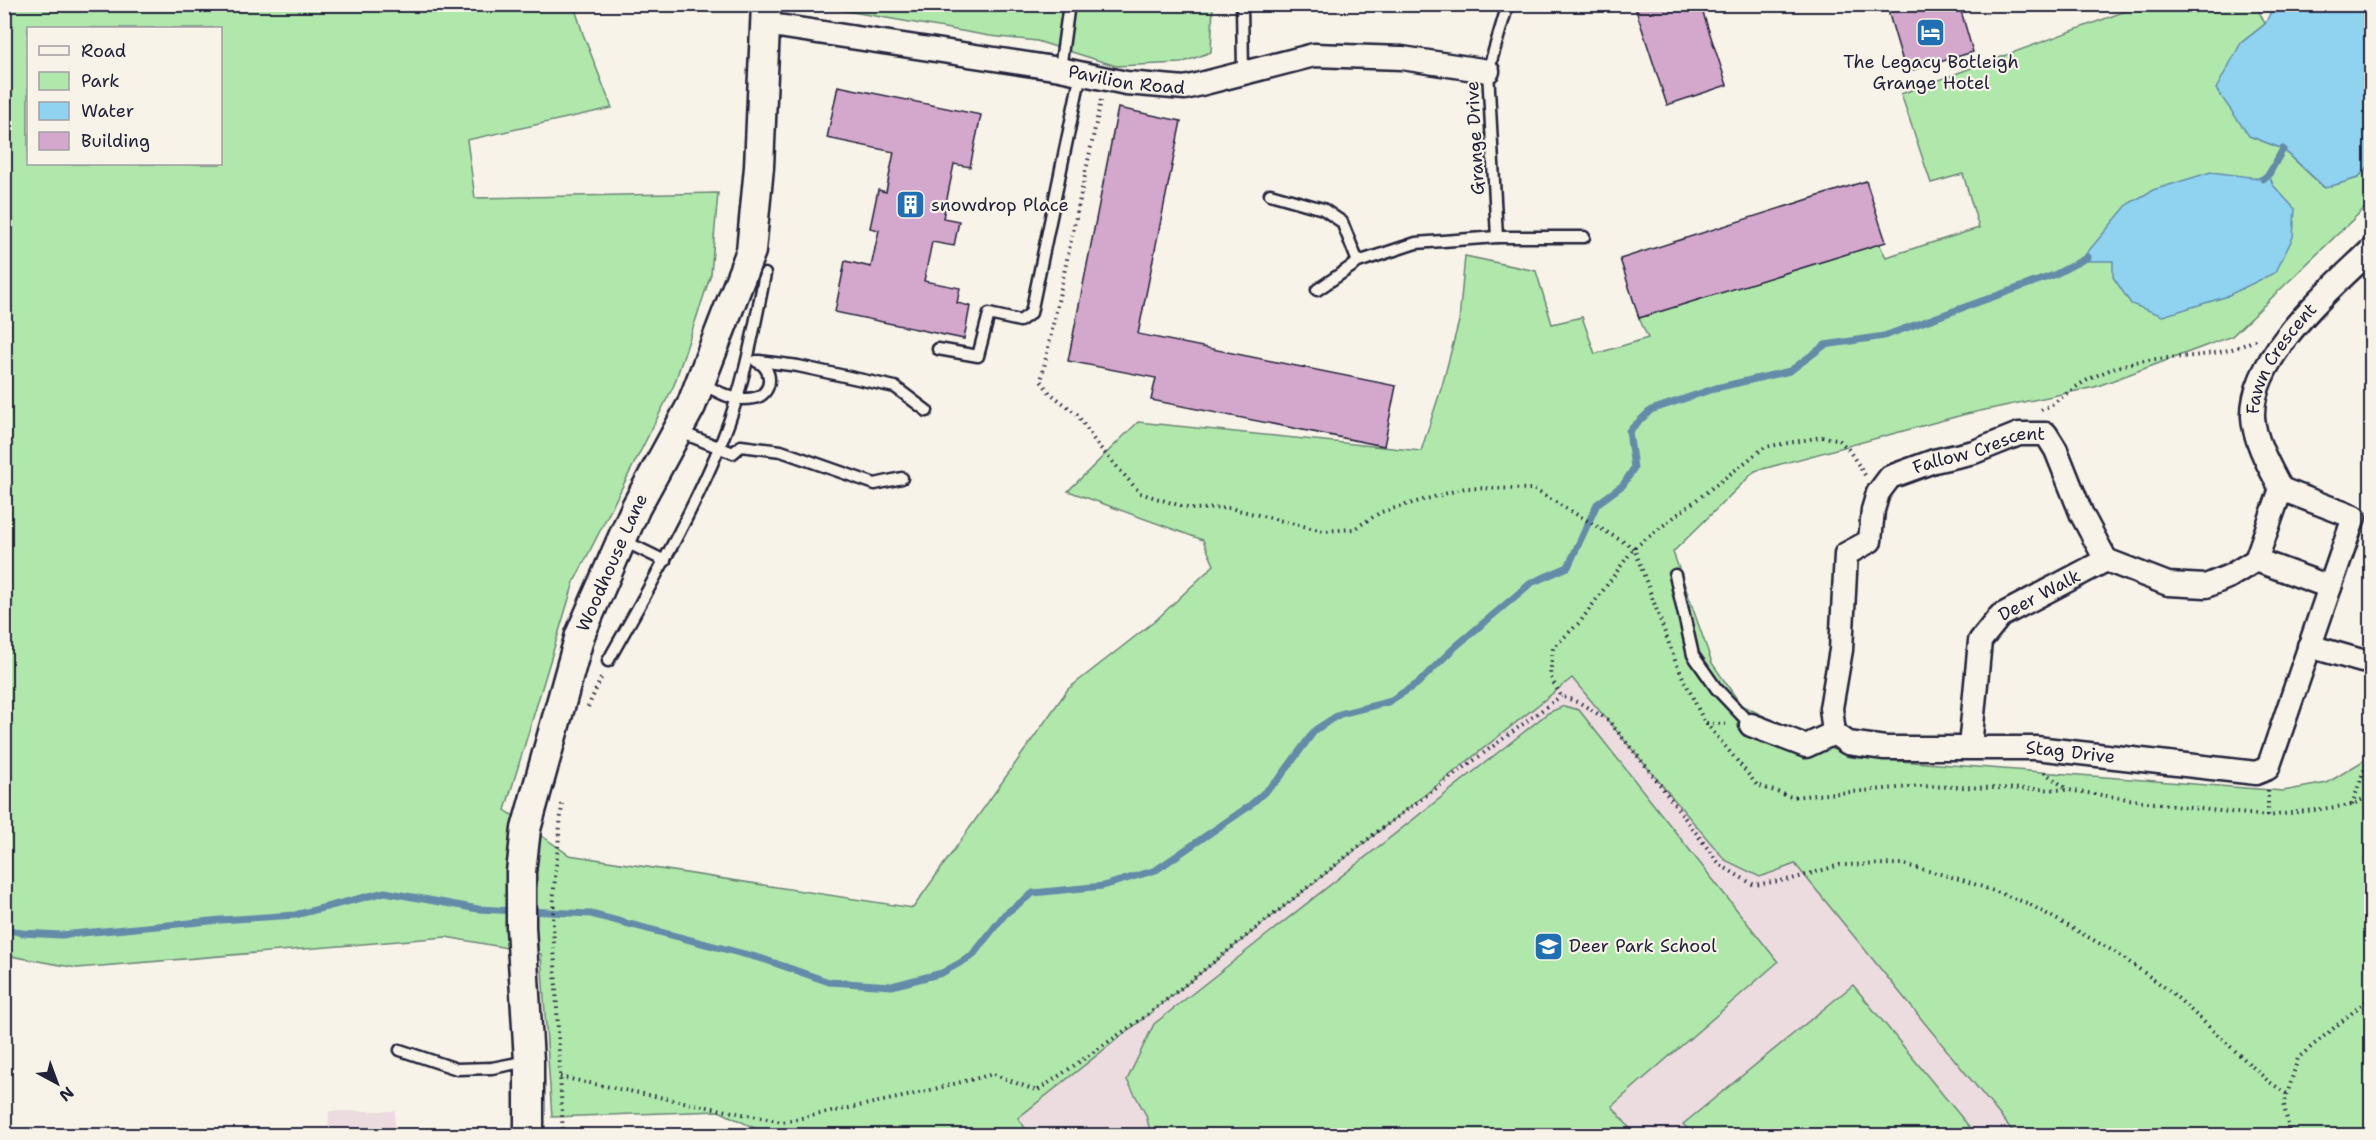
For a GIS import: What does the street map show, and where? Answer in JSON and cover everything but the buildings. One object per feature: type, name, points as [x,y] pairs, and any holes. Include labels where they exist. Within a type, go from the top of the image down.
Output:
[{"type":"street","name":"Pavilion Road","points":[[765,14],[1005,62],[1071,71],[1125,83],[1185,88],[1314,55],[1402,58],[1488,71]]},
{"type":"street","name":"Woodhouse Lane","points":[[529,1136],[529,1061],[521,927],[521,872],[526,829],[580,634],[636,507],[700,383],[751,251],[759,167],[765,14]]},
{"type":"street","name":"Fawn Crescent","points":[[2281,489],[2262,453],[2253,417],[2259,381],[2291,329],[2372,249]]},
{"type":"street","name":"Fallow Crescent","points":[[1878,493],[1890,477],[1934,461],[1974,452],[2019,434],[2046,434],[2056,450],[2082,515],[2106,560]]},
{"type":"street","points":[[2106,560],[2168,584],[2206,586],[2230,576],[2256,560],[2281,489],[2363,519],[2330,587],[2256,560]]},
{"type":"street","points":[[1751,725],[1806,746],[1834,733],[1831,708],[1841,650],[1846,554],[1870,542],[1873,510],[1878,493]]},
{"type":"street","name":"Deer Walk","points":[[1970,747],[1980,641],[2000,616],[2106,560]]},
{"type":"street","name":"Stag Drive","points":[[1834,733],[1848,742],[1885,747],[2036,748],[2256,773],[2268,768],[2330,587]]},
{"type":"street","points":[[2309,646],[2362,661]]},
{"type":"lane","points":[[938,349],[978,356],[989,315],[1020,321],[1030,313],[1071,71],[1069,4]]},
{"type":"lane","points":[[1242,4],[1243,72]]},
{"type":"lane","name":"Grange Drive","points":[[1497,237],[1488,71],[1508,4]]},
{"type":"lane","points":[[1270,194],[1323,209],[1342,222],[1358,261]]},
{"type":"lane","points":[[1317,290],[1358,261],[1416,243],[1497,237],[1584,237]]},
{"type":"lane","points":[[608,661],[665,561],[718,448],[747,360],[765,274]]},
{"type":"lane","points":[[747,360],[798,366],[895,387],[927,411]]},
{"type":"lane","points":[[700,383],[735,398],[754,398],[766,390],[769,377],[765,366],[759,362]]},
{"type":"lane","points":[[677,431],[733,453],[741,446],[782,451],[875,484],[902,478]]},
{"type":"lane","points":[[621,540],[665,561]]},
{"type":"lane","points":[[1675,575],[1693,655],[1716,688],[1751,725]]},
{"type":"lane","points":[[400,1050],[456,1069],[492,1068],[529,1061]]},
{"type":"path","points":[[1105,78],[1041,381],[1050,393],[1077,414],[1096,443],[1140,493],[1191,509],[1230,508],[1323,531],[1353,529],[1381,512],[1465,488],[1533,489],[1634,548]]},
{"type":"path","points":[[2032,414],[2056,403],[2077,386],[2107,371],[2140,361],[2209,354],[2259,338]]},
{"type":"path","points":[[1878,493],[1848,449],[1838,439],[1822,437],[1764,447],[1634,548],[1580,622],[1553,648],[1550,676],[1561,696],[1580,703],[1608,720],[1650,770],[1720,865],[1754,885],[1792,879],[1840,865],[1902,864],[1963,880],[2027,903],[2115,952],[2170,991],[2268,1081],[2287,1094]]},
{"type":"path","points":[[1862,471],[1868,469]]},
{"type":"path","points":[[584,716],[608,661]]},
{"type":"path","points":[[560,1077],[782,1122],[907,1096],[993,1074],[1037,1091],[1146,1016],[1377,832],[1561,696]]},
{"type":"path","points":[[1705,723],[1757,785],[1791,797],[1921,786],[2068,790],[2181,807],[2268,816],[2351,805],[2372,795]]},
{"type":"path","points":[[2351,805],[2372,747]]},
{"type":"path","points":[[563,1136],[553,924],[554,889],[564,793]]},
{"type":"path","points":[[2290,1136],[2284,1105],[2298,1058],[2372,996]]},
{"type":"shaded area","name":"Deer Park School","points":[[1572,677],[1725,860],[1760,877],[1794,864],[2016,1135],[1030,1136],[1018,1118]]},
{"type":"shaded area","points":[[329,1111],[395,1111],[394,1135],[328,1135]]},
{"type":"green space","points":[[4,5],[574,5],[612,108],[467,140],[475,198],[718,193],[711,274],[674,385],[574,582],[505,810],[569,855],[913,908],[1068,689],[1155,621],[1214,565],[1203,540],[1068,491],[1138,422],[1421,451],[1442,386],[1459,321],[1465,256],[1536,271],[1552,324],[1582,317],[1595,354],[1648,338],[1639,318],[1879,244],[1886,257],[1979,228],[1963,174],[1931,183],[1901,94],[2142,5],[2256,5],[2265,24],[2241,43],[2249,136],[2283,149],[2324,188],[2358,178],[2371,163],[2371,202],[2232,336],[2095,387],[1966,414],[1755,471],[1673,552],[1712,663],[1741,705],[1849,757],[2283,791],[2327,783],[2371,756],[2371,1135],[2016,1135],[1795,864],[1760,877],[1725,860],[1572,678],[1018,1118],[1030,1135],[769,1135],[719,1111],[552,1117],[541,954],[446,937],[77,968],[5,955]]},
{"type":"green space","points":[[812,5],[1213,5],[1211,52],[1181,63],[1116,66],[1037,41],[990,36]]},
{"type":"green space","name":"Deer Park School","points":[[1564,706],[1579,710],[1778,962],[1612,1106],[1635,1135],[1151,1135],[1146,1115],[1127,1080],[1154,1024],[1548,713]]},
{"type":"green space","points":[[1853,985],[1976,1135],[1693,1135],[1683,1124]]},
{"type":"water","points":[[2274,5],[2371,5],[2371,163],[2358,178],[2325,188],[2283,149],[2249,136],[2216,89],[2241,43],[2265,24]]},
{"type":"water","points":[[2211,172],[2258,178],[2269,174],[2273,185],[2295,209],[2293,237],[2276,272],[2225,297],[2163,316],[2131,304],[2113,277],[2113,261],[2080,261],[2128,204],[2153,190]]},
{"type":"waterway","points":[[2263,179],[2269,174],[2283,149]]},
{"type":"waterway","points":[[527,911],[591,914],[763,959],[829,982],[892,986],[942,973],[972,956],[1005,914],[1033,893],[1103,886],[1156,870],[1248,807],[1279,779],[1315,730],[1340,714],[1388,702],[1417,684],[1455,647],[1531,583],[1568,567],[1597,504],[1623,485],[1634,468],[1629,431],[1651,410],[1716,388],[1790,371],[1825,345],[1884,336],[2054,275],[2088,257]]},
{"type":"waterway","points":[[4,928],[21,933],[61,935],[295,915],[385,892],[478,909],[516,911]]},
{"type":"place","name":"The Legacy Botleigh Grange Hotel","points":[[1931,33]]},
{"type":"place","name":"snowdrop Place","points":[[910,205]]},
{"type":"place","name":"Deer Park School","points":[[1548,946]]}]
